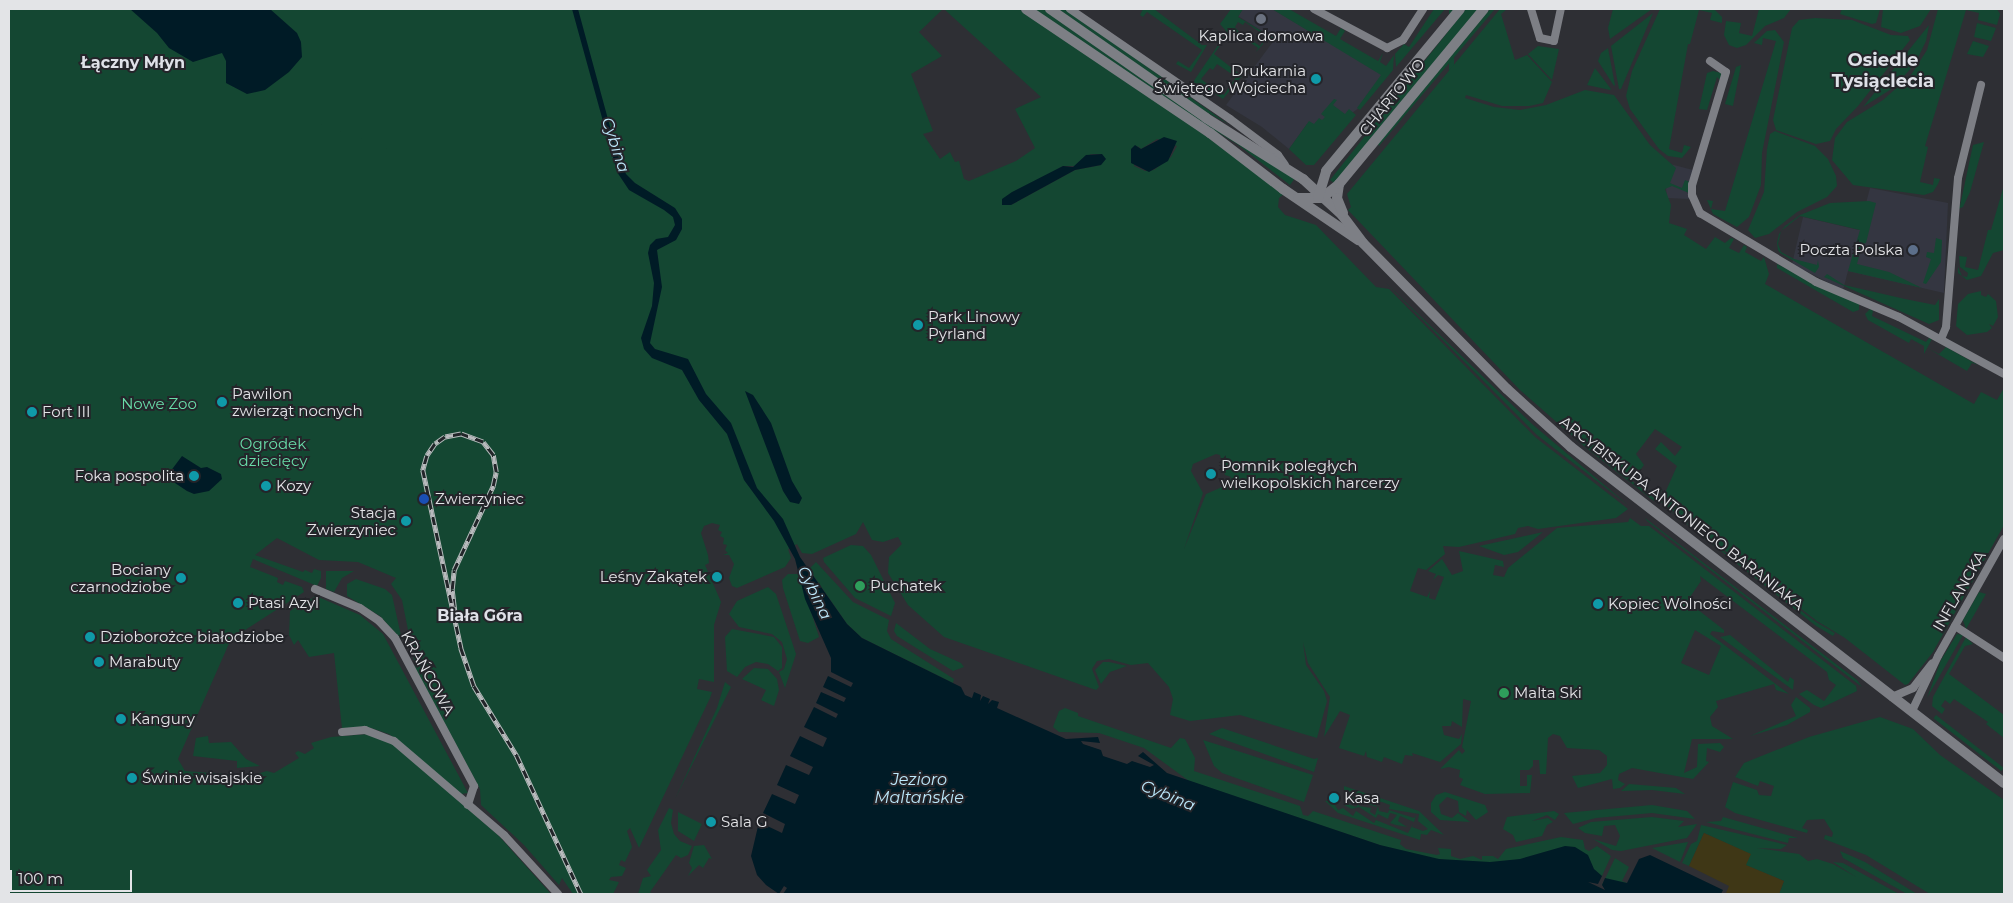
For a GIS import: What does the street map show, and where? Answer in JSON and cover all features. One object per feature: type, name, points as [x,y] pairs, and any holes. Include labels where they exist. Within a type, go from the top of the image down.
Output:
[{"type":"street","name":"ARCYBISKUPA ANTONIEGO BARANIAKA","points":[[1026,9],[1210,133],[1294,197],[1363,243]]},
{"type":"street","name":"ARCYBISKUPA ANTONIEGO BARANIAKA","points":[[1050,9],[1206,118],[1303,179],[1346,219],[1363,243],[1507,389],[1571,447],[2004,783]]},
{"type":"street","points":[[1070,9],[1230,119],[1278,155],[1285,166]]},
{"type":"street","points":[[1314,9],[1387,48],[1403,40],[1423,9]]},
{"type":"street","name":"CHARTOWO","points":[[1319,214],[1320,196],[1326,171],[1460,9]]},
{"type":"street","name":"CHARTOWO","points":[[1320,196],[1340,184],[1484,9]]},
{"type":"street","points":[[1531,9],[1540,38],[1554,41],[1561,9]]},
{"type":"street","points":[[1710,61],[1726,72],[1692,185],[1692,195],[1700,213],[1816,282],[1941,339],[2004,374]]},
{"type":"street","points":[[1941,339],[1946,327],[1958,178],[1981,85]]},
{"type":"street","points":[[1303,179],[1326,171]]},
{"type":"street","points":[[1340,184],[1337,200],[1346,219]]},
{"type":"street","points":[[1294,197],[1320,196]]},
{"type":"street","name":"INFLANCKA","points":[[1912,711],[1954,626],[2003,544]]},
{"type":"street","name":"KRAŃCOWA","points":[[315,589],[360,608],[379,621],[395,638],[474,786],[468,805]]},
{"type":"street","points":[[1954,626],[2004,658]]},
{"type":"street","name":"INFLANCKA","points":[[1892,697],[1913,688],[1938,656]]},
{"type":"street","points":[[342,732],[365,730],[387,737],[523,854],[558,894]]},
{"type":"shaded area","points":[[1243,9],[1272,9],[1385,75],[1359,108],[1320,135],[1307,124],[1289,149],[1262,127],[1226,105],[1275,39],[1238,16]]},
{"type":"shaded area","points":[[1670,164],[1693,170],[1690,199],[1667,198],[1665,178]]},
{"type":"shaded area","points":[[1870,188],[1948,203],[1944,293],[1848,271],[1843,290],[1792,264],[1803,217],[1859,230]]},
{"type":"green space","points":[[9,9],[943,9],[919,32],[942,56],[911,74],[933,131],[923,134],[940,159],[950,152],[955,162],[959,161],[964,179],[969,181],[1016,161],[1035,148],[1015,109],[1041,97],[944,9],[1019,9],[1198,130],[1284,194],[1279,198],[1278,207],[1285,215],[1316,225],[1376,287],[1389,289],[1535,437],[1628,509],[1616,518],[1538,529],[1528,526],[1518,528],[1515,534],[1459,547],[1443,546],[1445,554],[1426,570],[1418,568],[1410,591],[1427,597],[1430,591],[1429,598],[1435,600],[1444,577],[1438,575],[1433,580],[1436,574],[1428,571],[1442,559],[1452,575],[1463,571],[1459,551],[1503,561],[1504,567],[1495,565],[1493,575],[1504,577],[1508,568],[1557,528],[1628,522],[1630,518],[1641,526],[1649,526],[1856,686],[1857,691],[1821,708],[1814,705],[1799,694],[1807,690],[1824,701],[1836,685],[1829,680],[1827,672],[1700,576],[1701,581],[1688,600],[1690,610],[1697,609],[1724,630],[1724,633],[1712,631],[1710,634],[1789,694],[1776,690],[1774,684],[1716,701],[1718,707],[1710,717],[1712,726],[1733,739],[1692,739],[1684,773],[1697,767],[1698,744],[1720,743],[1724,747],[1720,752],[1707,748],[1706,761],[1709,762],[1693,779],[1632,768],[1619,774],[1618,780],[1625,784],[1620,788],[1613,789],[1612,779],[1578,788],[1572,776],[1600,773],[1607,765],[1607,756],[1599,750],[1567,748],[1560,736],[1553,734],[1548,738],[1546,774],[1540,774],[1539,760],[1533,760],[1533,766],[1529,770],[1520,770],[1520,786],[1527,786],[1527,775],[1532,775],[1530,793],[1485,794],[1460,785],[1463,779],[1459,777],[1460,770],[1449,767],[1440,769],[1459,750],[1462,754],[1465,751],[1462,747],[1471,701],[1463,699],[1462,727],[1452,721],[1451,726],[1442,726],[1444,735],[1459,739],[1462,734],[1461,744],[1440,762],[1412,753],[1413,756],[1405,755],[1402,764],[1384,757],[1382,762],[1367,757],[1366,751],[1364,756],[1339,748],[1350,715],[1340,711],[1324,737],[1330,697],[1308,663],[1303,642],[1306,665],[1324,691],[1327,701],[1317,738],[1240,715],[1190,721],[1170,715],[1173,699],[1169,687],[1148,663],[1131,665],[1109,659],[1097,661],[1092,669],[1099,687],[1096,690],[944,637],[908,605],[888,573],[889,557],[902,544],[898,537],[883,542],[872,540],[863,522],[856,534],[812,554],[802,553],[797,544],[788,549],[791,558],[785,567],[737,588],[732,586],[729,578],[734,564],[729,555],[723,555],[728,553],[725,550],[727,545],[723,544],[724,538],[720,536],[722,532],[718,530],[720,525],[712,523],[704,526],[701,533],[709,563],[705,565],[721,602],[714,625],[714,682],[699,679],[697,689],[712,692],[710,698],[639,848],[630,828],[627,831],[632,847],[625,862],[621,860],[619,865],[626,868],[622,876],[611,877],[609,880],[619,882],[613,894],[573,894],[562,878],[559,885],[524,845],[481,805],[480,789],[416,670],[402,600],[391,584],[396,578],[358,562],[319,560],[277,538],[255,555],[303,572],[305,570],[312,573],[314,569],[321,571],[321,578],[317,586],[253,559],[250,567],[278,578],[277,582],[283,585],[285,581],[302,587],[304,592],[231,639],[178,759],[185,771],[250,776],[267,771],[274,773],[299,758],[295,753],[298,751],[305,754],[314,748],[311,743],[331,737],[369,734],[394,745],[498,835],[551,894],[9,894]],"holes":[[[1157,139],[1177,146],[1171,157],[1154,170],[1145,171],[1134,166],[1138,146],[1141,149]],[[1091,154],[1102,154],[1101,165],[1075,170],[1011,205],[1041,179],[1063,166],[1076,166]],[[1216,454],[1220,455],[1225,475],[1231,477],[1229,484],[1206,494],[1184,549],[1203,493],[1191,471],[1193,464]],[[1695,630],[1721,646],[1709,675],[1681,663]]]},
{"type":"green space","points":[[1034,9],[1043,9],[1201,119],[1295,178],[1290,185],[1237,144],[1184,112]]},
{"type":"green space","points":[[1058,9],[1066,9],[1228,124],[1199,108]]},
{"type":"green space","points":[[1143,9],[1154,9],[1202,45],[1207,45],[1191,72],[1176,64],[1178,61],[1189,68],[1202,50],[1147,12],[1143,17],[1140,15]]},
{"type":"green space","points":[[1231,9],[1243,9],[1238,17],[1275,39],[1273,41],[1245,22],[1243,25],[1238,22],[1235,27],[1239,32],[1260,46],[1263,42],[1263,44],[1256,52],[1258,48],[1237,33],[1233,37],[1228,34],[1214,54],[1242,76],[1223,99],[1215,94],[1217,91],[1224,95],[1236,77],[1217,64],[1213,70],[1210,68],[1201,79],[1213,88],[1211,91],[1207,89],[1207,96],[1191,85],[1227,32],[1220,24]]},
{"type":"green space","points":[[1272,9],[1289,9],[1336,36],[1341,28],[1345,31],[1340,39],[1378,61],[1383,53],[1380,62],[1386,66],[1394,55],[1393,70],[1360,110],[1357,108],[1381,75]]},
{"type":"green space","points":[[1434,9],[1445,9],[1396,67],[1395,54],[1404,44],[1409,47]]},
{"type":"green space","points":[[1449,9],[1454,9],[1454,144],[1449,144]]},
{"type":"green space","points":[[1466,9],[1478,9],[1334,183],[1330,180]]},
{"type":"green space","points":[[1490,9],[1495,9],[1379,146],[1378,144]]},
{"type":"green space","points":[[1500,9],[1507,9],[1501,14],[1515,60],[1527,55],[1552,82],[1543,103],[1529,106],[1502,106],[1466,95],[1465,98],[1494,107],[1520,110],[1546,105],[1585,90],[1614,95],[1650,145],[1676,168],[1670,183],[1682,188],[1685,180],[1690,182],[1689,193],[1672,186],[1665,189],[1671,205],[1669,223],[1687,229],[1684,235],[1706,249],[1715,237],[1725,243],[1731,238],[1734,239],[1729,248],[1739,253],[1744,245],[1747,247],[1745,252],[1761,261],[1764,257],[1769,274],[1765,284],[1974,404],[1981,392],[1997,400],[2004,388],[2004,525],[1933,652],[1908,684],[1905,685],[1845,638],[1817,621],[1661,502],[1677,466],[1655,449],[1661,442],[1675,456],[1682,447],[1655,429],[1636,454],[1644,465],[1632,481],[1654,498],[1663,489],[1654,501],[1585,447],[1520,390],[1348,210],[1351,207],[1347,194]]},
{"type":"green space","points":[[1613,9],[1652,9],[1610,39],[1608,28]]},
{"type":"green space","points":[[1660,9],[1714,9],[1722,17],[1722,23],[1710,20],[1712,13],[1699,10],[1690,44],[1688,44],[1669,149],[1682,153],[1684,145],[1691,147],[1682,158],[1668,156],[1659,149],[1630,109],[1626,96],[1632,71]]},
{"type":"green space","points":[[1759,9],[1791,9],[1784,18],[1765,26],[1746,45],[1737,48],[1729,45],[1724,35],[1726,21],[1741,23],[1739,33],[1752,36]]},
{"type":"green space","points":[[1842,9],[1880,9],[1876,23],[1872,24],[1840,14]]},
{"type":"green space","points":[[1883,9],[1931,9],[1920,26],[1901,33],[1881,27]]},
{"type":"green space","points":[[1938,9],[1997,9],[2000,14],[1997,25],[1978,20],[1979,13],[1966,10],[1925,146],[1928,147],[1920,182],[1933,185],[1934,178],[1940,179],[1938,184],[1933,192],[1924,195],[1853,185],[1832,160],[1835,138],[1847,122],[1883,100],[1911,75],[1927,50]]},
{"type":"green space","points":[[1653,13],[1621,89],[1619,89],[1611,46]]},
{"type":"green space","points":[[1815,18],[1852,20],[1891,35],[1908,36],[1910,40],[1858,106],[1836,129],[1830,141],[1816,144],[1776,130],[1773,120],[1792,28],[1799,20]]},
{"type":"green space","points":[[1977,23],[1996,28],[1991,41],[1974,37]]},
{"type":"green space","points":[[1929,25],[1926,41],[1915,64],[1893,88],[1863,107]]},
{"type":"green space","points":[[1775,30],[1784,42],[1762,153],[1761,185],[1749,217],[1737,227],[1713,214],[1707,200],[1713,201],[1711,209],[1725,211],[1776,41],[1763,38],[1762,45],[1754,43],[1767,31]]},
{"type":"green space","points":[[1973,41],[1989,46],[1983,57],[1967,54]]},
{"type":"green space","points":[[1538,46],[1559,49],[1552,80],[1528,54]]},
{"type":"green space","points":[[1608,48],[1614,86],[1598,61],[1601,53]]},
{"type":"green space","points":[[1741,65],[1733,106],[1725,104],[1736,67]]},
{"type":"green space","points":[[1595,68],[1611,89],[1610,90],[1587,85]]},
{"type":"green space","points":[[1713,71],[1721,73],[1721,81],[1717,77],[1707,110],[1699,109],[1707,73]]},
{"type":"green space","points":[[1334,99],[1337,100],[1333,105],[1345,114],[1349,109],[1356,115],[1314,165],[1306,165],[1289,149],[1309,121],[1314,124],[1319,118],[1322,120],[1325,117],[1321,114]]},
{"type":"green space","points":[[1775,131],[1815,146],[1828,159],[1836,176],[1837,186],[1827,197],[1797,212],[1769,234],[1755,238],[1748,230],[1764,192],[1767,149],[1770,134]]},
{"type":"green space","points":[[1984,142],[1970,192],[1963,207],[1955,210],[1960,206],[1973,145]]},
{"type":"green space","points":[[2004,185],[2004,250],[1993,253],[1981,276],[1967,280],[1958,273],[1958,267],[1962,276],[1967,277],[1968,273],[1960,267],[1959,256],[1967,257],[1965,267],[1978,270],[1988,230],[1991,230]]},
{"type":"green space","points":[[1869,201],[1876,203],[1866,243],[1862,244],[1857,264],[1889,272],[1922,288],[1848,271],[1860,230],[1800,216],[1782,231],[1785,226],[1800,215],[1830,203]]},
{"type":"green space","points":[[1781,231],[1778,244],[1781,252],[1794,259],[1817,265],[1818,260],[1819,267],[1815,273],[1780,253],[1777,243]]},
{"type":"green space","points":[[1936,238],[1942,240],[1941,262],[1926,284],[1923,283],[1931,259],[1926,257],[1927,252],[1934,253]]},
{"type":"green space","points":[[1777,264],[1859,304],[1859,310],[1853,312],[1777,268]]},
{"type":"green space","points":[[1827,274],[1844,285],[1905,299],[1935,305],[1939,299],[1939,320],[1929,324],[1824,277]]},
{"type":"green space","points":[[1386,283],[1532,424],[1628,505],[1537,435]]},
{"type":"green space","points":[[1981,291],[1981,295],[1986,297],[1988,294],[1996,301],[1998,317],[1993,326],[1989,324],[1992,328],[1987,332],[1967,335],[1956,326],[1958,304],[1968,294]]},
{"type":"green space","points":[[1870,309],[1873,311],[1872,316],[1926,342],[1929,338],[1932,339],[1924,354],[1924,346],[1911,339],[1909,343],[1868,320],[1865,314]]},
{"type":"green space","points":[[1946,347],[1978,365],[1972,363],[1967,371],[1929,349],[1939,354]]},
{"type":"green space","points":[[1660,503],[1816,622],[1835,633],[1833,636],[1816,626]]},
{"type":"green space","points":[[1645,518],[1857,680],[1862,687],[1647,521]]},
{"type":"green space","points":[[1543,532],[1518,552],[1504,555],[1479,546]]},
{"type":"green space","points":[[851,545],[863,546],[871,555],[895,603],[891,616],[855,598],[824,562],[823,558]]},
{"type":"green space","points":[[816,562],[853,602],[889,620],[887,631],[891,639],[954,679],[953,683],[862,638],[847,624],[809,569]]},
{"type":"green space","points":[[326,571],[354,571],[342,578],[334,592],[326,589]]},
{"type":"green space","points":[[788,574],[799,574],[819,637],[808,643],[800,641],[783,588],[782,580]]},
{"type":"green space","points":[[356,579],[385,589],[392,595],[402,640],[380,616],[347,596],[347,584]]},
{"type":"green space","points":[[768,587],[776,594],[796,654],[785,688],[779,672],[784,669],[787,659],[782,642],[772,634],[739,627],[729,614],[737,601]]},
{"type":"green space","points":[[1979,592],[1986,594],[1966,629],[1963,620]]},
{"type":"green space","points":[[316,596],[360,615],[383,634],[468,793],[461,794],[389,734],[371,728],[342,728],[334,653],[309,657],[298,640],[294,645],[289,635],[290,611]]},
{"type":"green space","points":[[896,623],[930,649],[961,663],[964,667],[953,671],[897,636],[894,631]]},
{"type":"green space","points":[[732,629],[774,637],[782,647],[782,668],[778,671],[768,664],[756,662],[745,667],[737,677],[727,671],[725,637]]},
{"type":"green space","points":[[1957,634],[1963,635],[1927,698],[1941,660]]},
{"type":"green space","points":[[1730,635],[1788,682],[1790,677],[1794,680],[1793,690],[1720,637]]},
{"type":"green space","points":[[1966,637],[1973,644],[1965,646],[1949,674],[2004,715],[2004,738],[1986,724],[1988,722],[1954,699],[1950,704],[1945,700],[1941,706],[1945,709],[1942,714],[1932,706],[1933,697]]},
{"type":"green space","points":[[1103,662],[1127,666],[1110,672],[1101,684],[1095,670]]},
{"type":"green space","points":[[754,668],[768,669],[777,679],[779,690],[774,706],[761,700],[766,690],[742,679]]},
{"type":"green space","points":[[725,682],[731,687],[675,799],[717,708]]},
{"type":"green space","points":[[1796,697],[1810,708],[1810,712],[1787,725],[1750,736],[1796,716],[1791,705]]},
{"type":"green space","points":[[1065,708],[1078,713],[1078,716],[1171,748],[1180,738],[1185,739],[1195,758],[1194,771],[1300,806],[1303,815],[1308,816],[1313,811],[1401,840],[1400,844],[1406,849],[1437,855],[1440,854],[1438,848],[1451,849],[1451,856],[1460,859],[1473,856],[1482,860],[1482,856],[1493,856],[1498,859],[1506,849],[1561,837],[1583,840],[1585,849],[1589,851],[1597,846],[1611,856],[1602,876],[1535,856],[1502,866],[1415,857],[1189,781],[1144,748],[1099,733],[1059,732],[1053,727],[1059,711]]},
{"type":"green space","points":[[1936,715],[2004,768],[2001,771],[1934,718]]},
{"type":"green space","points":[[1880,717],[1913,729],[1940,755],[2004,800],[2004,894],[1930,894],[1866,855],[1824,839],[1825,835],[1832,837],[1833,833],[1824,819],[1807,820],[1802,828],[1808,830],[1807,833],[1735,813],[1725,807],[1733,782],[1757,790],[1759,795],[1771,796],[1774,786],[1760,781],[1758,786],[1735,777],[1744,763],[1809,737]]},
{"type":"green space","points":[[1222,728],[1314,759],[1318,758],[1314,772],[1209,734]]},
{"type":"green space","points":[[208,736],[209,743],[231,742],[246,759],[260,766],[237,768],[237,761],[193,756],[196,738]]},
{"type":"green space","points":[[1203,740],[1313,775],[1304,802],[1222,773],[1214,766]]},
{"type":"green space","points":[[1629,784],[1676,788],[1685,794],[1652,790],[1621,791]]},
{"type":"green space","points":[[1344,786],[1419,811],[1444,835],[1431,830],[1427,835],[1421,834],[1420,840],[1338,813],[1325,801],[1332,800],[1338,810],[1343,808],[1353,816],[1356,811],[1374,823],[1376,820],[1408,833],[1413,824],[1412,827],[1423,831],[1428,829],[1418,821],[1419,814],[1389,809],[1390,805],[1382,802],[1372,801],[1377,807],[1361,802],[1369,803],[1368,797],[1358,796],[1357,801],[1352,800],[1356,793],[1349,791],[1344,796]]},
{"type":"green space","points":[[1445,792],[1485,805],[1488,812],[1476,820],[1467,810],[1466,816],[1459,812],[1458,801],[1447,797],[1439,805],[1441,814],[1452,818],[1458,813],[1470,822],[1440,820],[1431,812],[1431,803],[1436,795]]},
{"type":"green space","points":[[1347,796],[1352,797],[1346,803],[1356,807],[1360,801],[1359,806],[1371,808],[1370,812],[1375,815],[1378,806],[1379,811],[1388,813],[1389,810],[1414,818],[1416,815],[1414,822],[1400,816],[1398,821],[1407,827],[1396,825],[1390,823],[1397,815],[1390,813],[1388,819],[1378,814],[1376,818],[1359,807],[1352,809],[1344,805]]},
{"type":"green space","points":[[1652,805],[1687,811],[1695,819],[1652,813],[1596,818],[1573,824],[1564,813]]},
{"type":"green space","points":[[669,808],[673,810],[671,823],[674,834],[680,841],[692,846],[688,855],[681,858],[676,855],[650,892],[653,894],[638,894],[643,878],[651,876],[647,870],[661,850],[658,830]]},
{"type":"green space","points":[[1554,811],[1559,814],[1555,820],[1547,815],[1532,821],[1548,818],[1553,822],[1547,825],[1542,836],[1516,842],[1513,835],[1503,829],[1507,817]]},
{"type":"green space","points":[[678,812],[702,824],[694,841],[678,831]]},
{"type":"green space","points":[[1652,817],[1684,821],[1678,827],[1697,824],[1687,838],[1621,851],[1612,850],[1593,839],[1616,846],[1620,836],[1615,825],[1604,826],[1602,836],[1585,833],[1578,828],[1591,822]]},
{"type":"green space","points":[[1723,817],[1798,838],[1789,838],[1788,843],[1706,822],[1721,821]]},
{"type":"green space","points":[[1701,825],[1787,845],[1781,849],[1757,848],[1799,854],[1808,861],[1817,859],[1833,864],[1856,877],[1833,862],[1843,863],[1899,894],[1779,894],[1784,881],[1745,865],[1750,854],[1704,833],[1689,866],[1682,863],[1691,844],[1697,841]]},
{"type":"green space","points":[[1688,842],[1680,862],[1652,848]]},
{"type":"green space","points":[[704,845],[712,859],[709,858],[703,868],[699,865],[688,876],[692,868],[689,863],[694,846]]},
{"type":"green space","points":[[1840,851],[1865,862],[1917,894],[1907,894],[1843,858]]},
{"type":"green space","points":[[1615,858],[1629,867],[1622,881],[1627,883],[1602,885]]},
{"type":"sand","points":[[1704,833],[1751,854],[1746,865],[1784,881],[1779,894],[1729,894],[1726,893],[1729,886],[1689,866]]},
{"type":"water","points":[[130,9],[270,9],[297,33],[301,42],[302,57],[289,72],[265,90],[247,94],[226,83],[226,61],[222,53],[193,62],[169,48],[157,33]]},
{"type":"water","name":"Jezioro Maltańskie","points":[[572,9],[578,9],[618,156],[626,174],[635,183],[675,208],[682,219],[682,229],[676,240],[657,250],[662,287],[650,343],[655,349],[688,359],[706,394],[731,423],[757,488],[783,519],[800,557],[847,624],[862,638],[961,687],[965,695],[972,698],[974,692],[981,695],[980,701],[983,696],[990,699],[988,704],[992,700],[999,702],[997,708],[1066,739],[1098,737],[1100,743],[1081,741],[1083,744],[1101,750],[1103,756],[1127,764],[1132,761],[1150,767],[1154,765],[1138,756],[1143,752],[1167,773],[1380,845],[1439,859],[1490,862],[1520,859],[1565,846],[1575,847],[1588,855],[1594,869],[1602,876],[1598,884],[1588,882],[1605,890],[1602,885],[1605,878],[1627,883],[1639,859],[1650,855],[1723,890],[1721,894],[783,894],[787,888],[784,886],[779,894],[766,885],[757,875],[751,856],[759,822],[782,833],[785,824],[763,813],[772,794],[795,804],[799,795],[777,785],[786,765],[809,775],[813,767],[790,756],[800,736],[823,747],[827,738],[804,727],[814,707],[836,718],[838,714],[816,703],[821,692],[844,702],[846,698],[823,687],[828,676],[851,687],[853,683],[831,672],[831,658],[805,599],[795,559],[774,521],[744,480],[727,434],[699,400],[682,370],[652,358],[644,349],[641,338],[652,306],[654,283],[648,253],[650,245],[656,239],[668,237],[675,225],[673,217],[664,210],[629,190],[617,172]]},
{"type":"water","points":[[1164,137],[1177,141],[1168,161],[1149,172],[1131,163],[1131,149],[1135,145],[1141,149]]},
{"type":"water","points":[[1102,154],[1106,159],[1101,165],[1075,170],[1011,205],[1002,205],[1002,199],[1012,192],[1063,166],[1073,167],[1086,155]]},
{"type":"water","points":[[745,391],[753,395],[771,423],[792,481],[802,498],[799,504],[790,502],[783,491]]},
{"type":"water","points":[[182,456],[201,468],[207,467],[221,474],[222,479],[209,491],[194,494],[187,491],[172,481],[170,472]]},
{"type":"railway","points":[[456,623],[452,589],[454,570],[493,486],[496,472],[493,455],[483,442],[461,434],[445,437],[435,444],[427,456],[423,470],[461,648],[474,686],[517,756],[581,894]]},
{"type":"place","name":"Kaplica domowa","points":[[1261,19]]},
{"type":"place","name":"Drukarnia Świętego Wojciecha","points":[[1316,79]]},
{"type":"place","name":"Poczta Polska","points":[[1913,250]]},
{"type":"place","name":"Park Linowy Pyrland","points":[[918,325]]},
{"type":"place","name":"Pawilon zwierząt nocnych","points":[[222,402]]},
{"type":"place","name":"Fort III","points":[[32,412]]},
{"type":"place","name":"Pomnik poległych wielkopolskich harcerzy","points":[[1211,474]]},
{"type":"place","name":"Foka pospolita","points":[[194,476]]},
{"type":"place","name":"Kozy","points":[[266,486]]},
{"type":"place","name":"Zwierzyniec","points":[[424,499]]},
{"type":"place","name":"Stacja Zwierzyniec","points":[[406,521]]},
{"type":"place","name":"Leśny Zakątek","points":[[717,577]]},
{"type":"place","name":"Bociany czarnodziobe","points":[[181,578]]},
{"type":"place","name":"Puchatek","points":[[860,586]]},
{"type":"place","name":"Ptasi Azyl","points":[[238,603]]},
{"type":"place","name":"Kopiec Wolności","points":[[1598,604]]},
{"type":"place","name":"Dzioborożce białodziobe","points":[[90,637]]},
{"type":"place","name":"Marabuty","points":[[99,662]]},
{"type":"place","name":"Malta Ski","points":[[1504,693]]},
{"type":"place","name":"Kangury","points":[[121,719]]},
{"type":"place","name":"Świnie wisajskie","points":[[132,778]]},
{"type":"place","name":"Kasa","points":[[1334,798]]},
{"type":"place","name":"Sala G","points":[[711,822]]},
{"type":"district","name":"Łączny Młyn","points":[[133,63]]},
{"type":"district","name":"Osiedle Tysiąclecia","points":[[1883,71]]},
{"type":"district","name":"Biała Góra","points":[[480,616]]},
{"type":"water label","name":"Cybina","points":[[615,145]]},
{"type":"water label","name":"Cybina","points":[[814,593]]},
{"type":"water label","name":"Cybina","points":[[1168,796]]},
{"type":"park label","name":"Nowe Zoo","points":[[159,404]]},
{"type":"park label","name":"Ogródek dziecięcy","points":[[273,452]]}]
